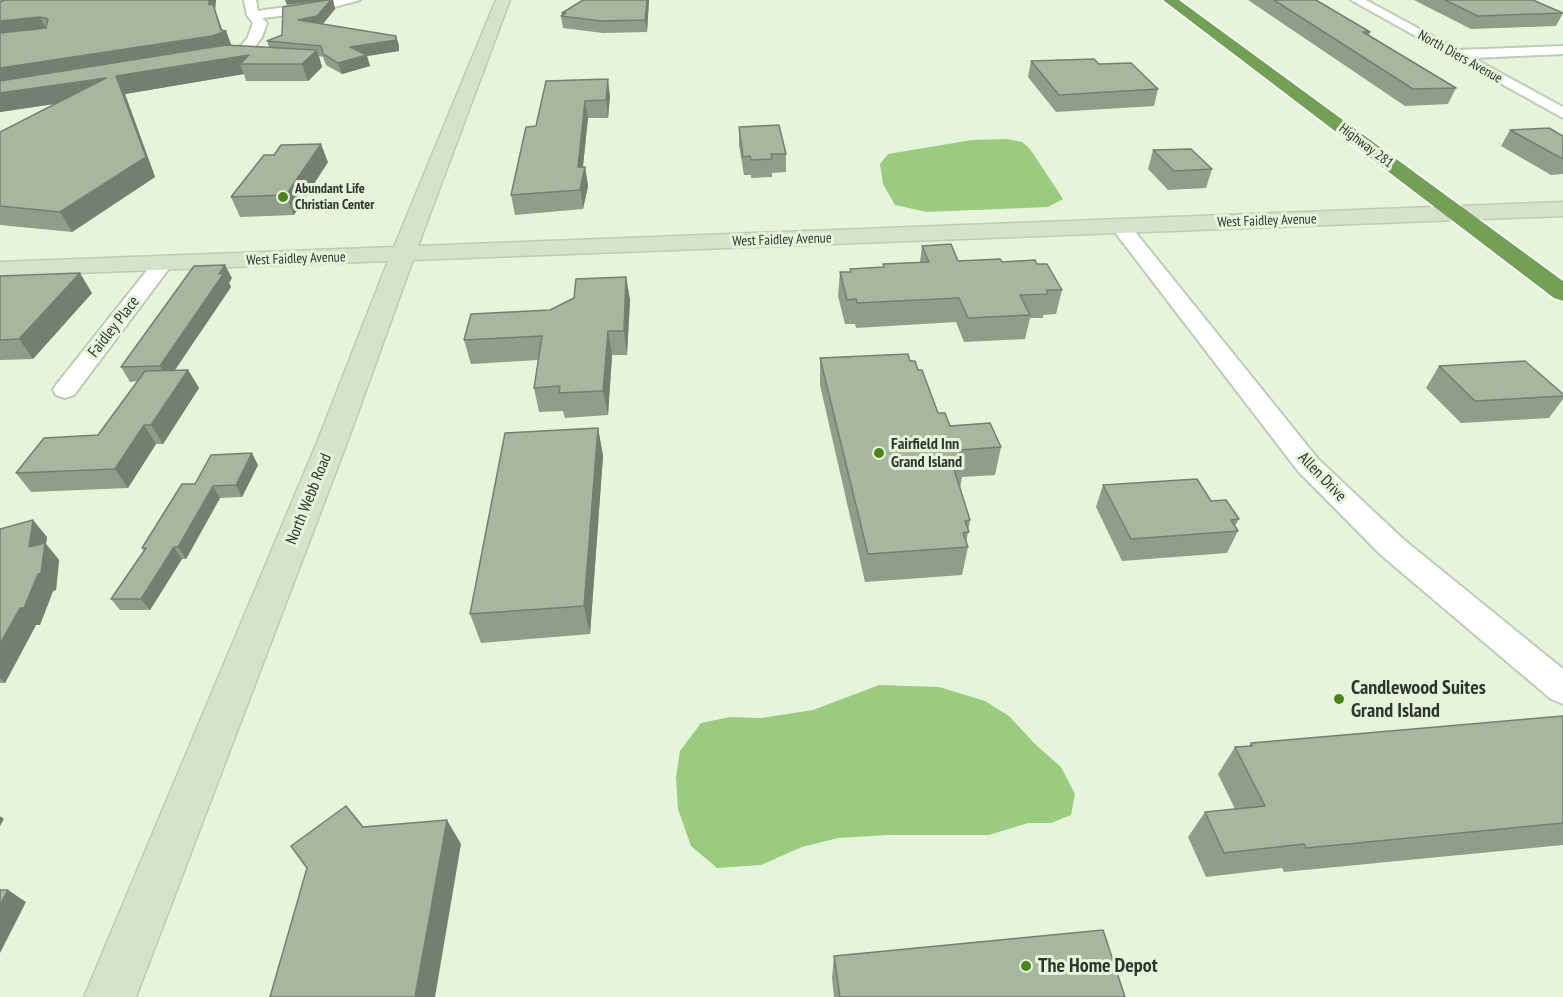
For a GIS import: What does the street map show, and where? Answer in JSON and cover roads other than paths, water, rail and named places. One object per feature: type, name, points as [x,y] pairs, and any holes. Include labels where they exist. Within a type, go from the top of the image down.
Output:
[{"type":"highway","name":"Highway 281","points":[[1170,0],[1458,203],[1563,293]]},
{"type":"highway","name":"Highway 281","points":[[1191,0],[1431,172]]},
{"type":"highway","points":[[1488,212],[1563,266]]},
{"type":"street","points":[[202,63],[247,48],[255,37],[260,23],[252,7],[316,8],[354,0]]},
{"type":"street","name":"North Webb Road","points":[[110,997],[333,440],[401,255],[503,0]]},
{"type":"street","name":"North Diers Avenue","points":[[1357,0],[1563,113]]},
{"type":"street","points":[[1455,54],[1563,50]]},
{"type":"street","points":[[231,55],[259,57]]},
{"type":"street","name":"West Faidley Avenue","points":[[0,268],[1121,227],[1458,203],[1488,212],[1563,209]]},
{"type":"street","name":"Allen Drive","points":[[1121,227],[1308,465],[1392,547],[1563,689]]},
{"type":"street","name":"Faidley Place","points":[[65,390],[163,263]]},
{"type":"place","name":"Abundant Life Christian Center","points":[[283,197]]},
{"type":"place","name":"Fairfield Inn Grand Island","points":[[879,453]]},
{"type":"place","name":"Candlewood Suites Grand Island","points":[[1339,699]]},
{"type":"place","name":"The Home Depot","points":[[1026,966]]}]
